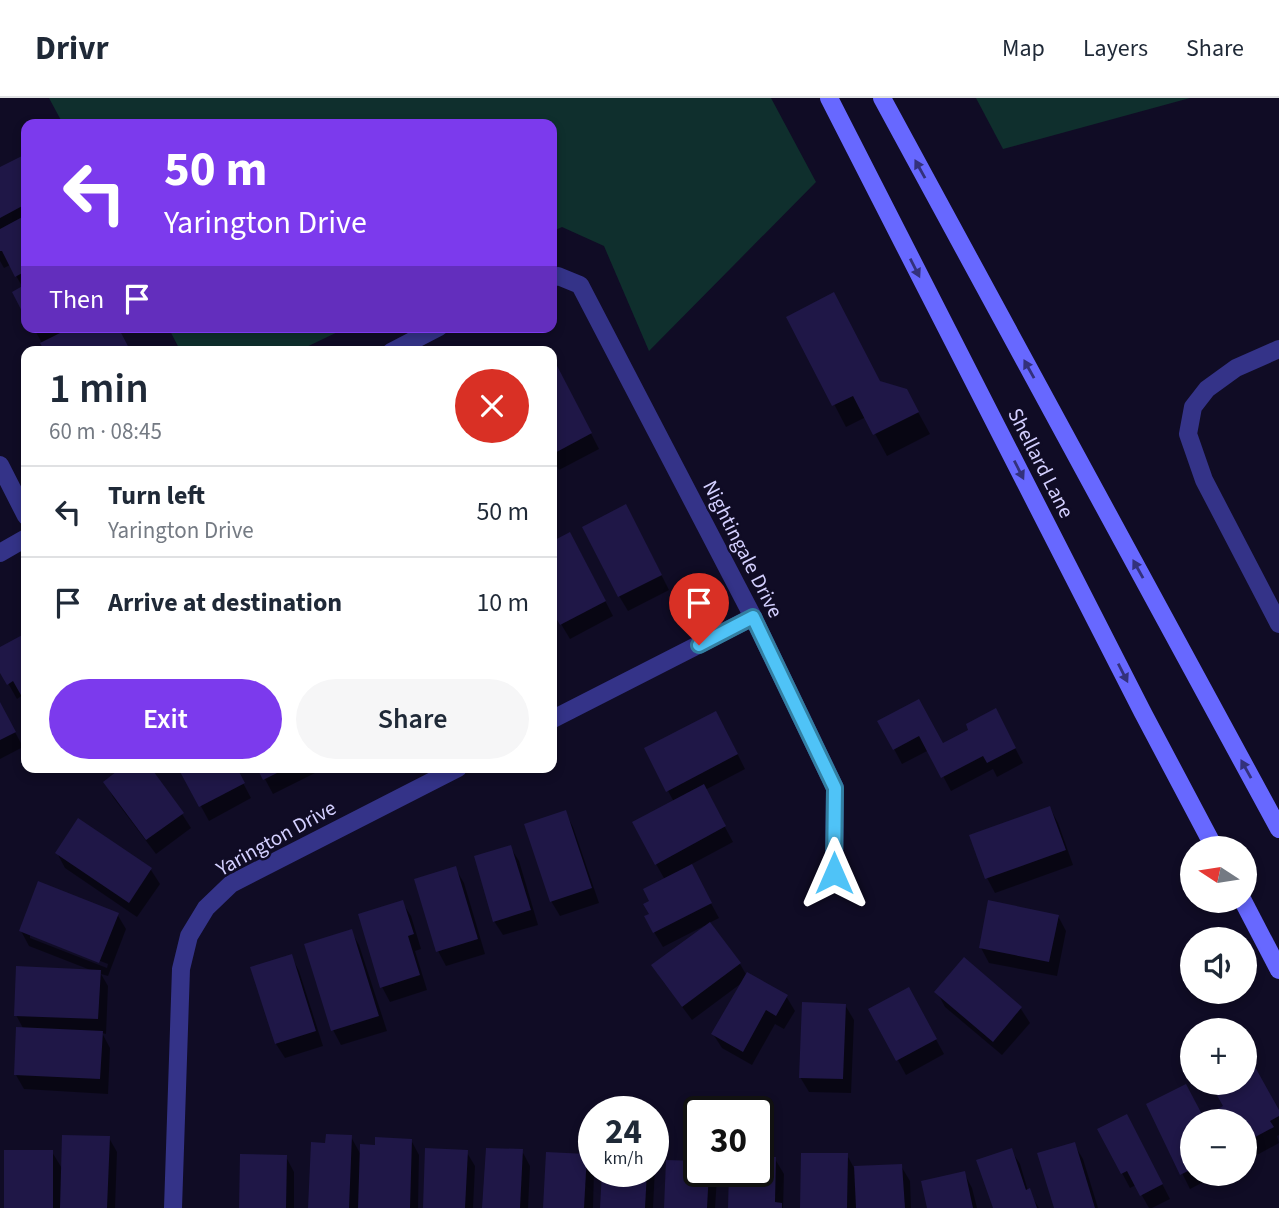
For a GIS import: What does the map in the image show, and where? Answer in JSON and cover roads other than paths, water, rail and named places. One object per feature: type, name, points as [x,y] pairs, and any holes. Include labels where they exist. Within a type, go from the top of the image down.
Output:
[{"type":"main road","name":"Shellard Lane","points":[[829,98],[1208,836]]},
{"type":"main road","name":"Shellard Lane","points":[[881,98],[1279,828]]},
{"type":"main road","points":[[1250,914],[1279,970]]},
{"type":"street","name":"Nightingale Drive","points":[[557,276],[580,285],[753,617],[835,788],[834,873]]},
{"type":"street","points":[[403,346],[427,333]]},
{"type":"street","points":[[1279,349],[1236,368],[1207,390],[1193,407],[1188,433],[1204,480],[1279,624]]},
{"type":"street","points":[[0,465],[21,506]]},
{"type":"street","points":[[0,553],[21,541]]},
{"type":"street","points":[[557,717],[753,617]]},
{"type":"street","name":"Yarington Drive","points":[[173,1208],[181,969],[189,936],[206,908],[231,884],[447,773]]}]
